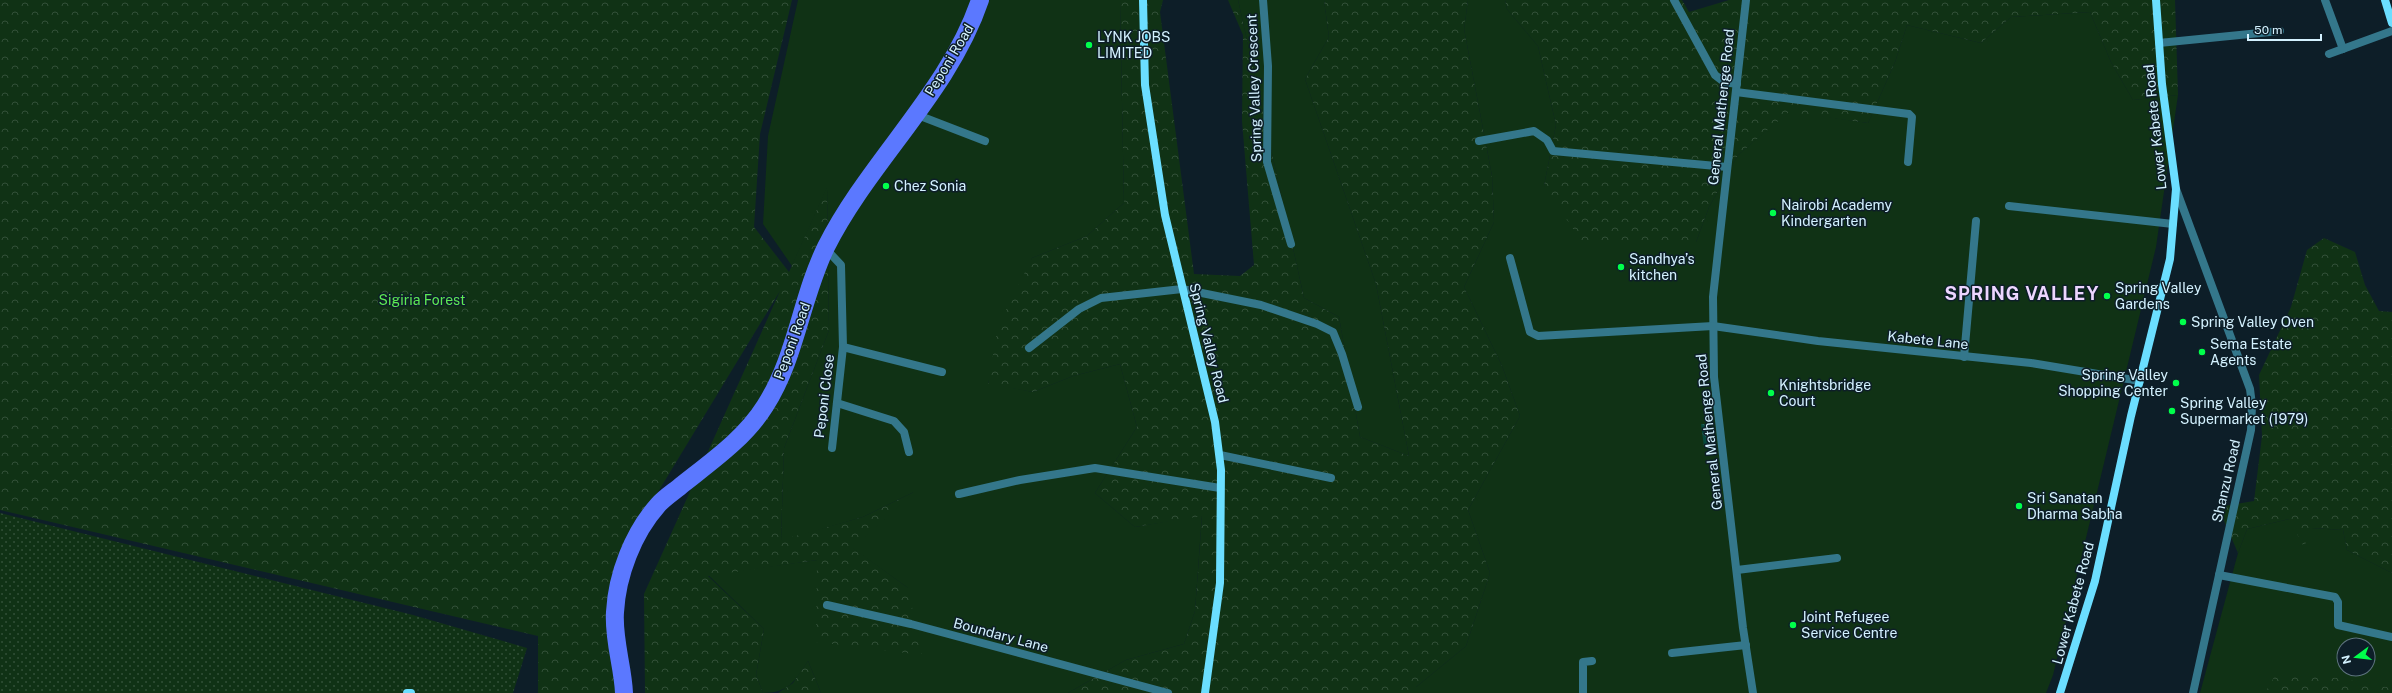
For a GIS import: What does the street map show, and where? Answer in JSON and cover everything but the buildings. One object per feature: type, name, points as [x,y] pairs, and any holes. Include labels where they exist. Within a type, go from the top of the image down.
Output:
[{"type":"main road","name":"Peponi Road","points":[[624,693],[614,614],[619,585],[628,554],[658,505],[738,439],[765,406],[788,360],[825,248],[852,200],[914,114],[961,44],[973,20],[980,0]]},
{"type":"street","name":"Spring Valley Road","points":[[1143,0],[1145,91],[1165,215],[1215,422],[1220,455],[1220,583],[1205,693]]},
{"type":"street","name":"Spring Valley Crescent","points":[[1263,0],[1268,66],[1267,162],[1290,244]]},
{"type":"street","points":[[1674,0],[1715,75],[1724,82],[1736,88],[1909,114],[1912,117],[1908,162]]},
{"type":"street","name":"General Mathenge Road","points":[[1746,0],[1713,297],[1714,377],[1753,693]]},
{"type":"street","name":"Lower Kabete Road","points":[[2060,693],[2095,581],[2140,381],[2167,271],[2176,189],[2159,43],[2156,0]]},
{"type":"street","points":[[2325,0],[2342,49]]},
{"type":"street","points":[[2385,0],[2392,22]]},
{"type":"street","points":[[2159,43],[2280,31]]},
{"type":"street","points":[[2330,54],[2392,31]]},
{"type":"street","points":[[914,114],[985,141]]},
{"type":"street","points":[[1479,141],[1534,131],[1547,140],[1553,151],[1727,167]]},
{"type":"street","name":"Shanzu Road","points":[[2176,189],[2250,389],[2252,405],[2251,430],[2193,693]]},
{"type":"street","points":[[2009,206],[2173,224]]},
{"type":"street","points":[[1964,357],[1976,221]]},
{"type":"street","name":"Peponi Close","points":[[825,248],[841,264],[843,347],[832,448]]},
{"type":"street","name":"Kabete Lane","points":[[1510,258],[1530,332],[1538,336],[1714,326],[1964,357],[2031,363],[2140,381]]},
{"type":"street","points":[[1029,348],[1078,309],[1101,298],[1182,289],[1261,305],[1317,324],[1333,332],[1342,354],[1358,407]]},
{"type":"street","name":"Peponi Close","points":[[843,347],[942,372]]},
{"type":"street","points":[[837,403],[894,421],[904,432],[909,452]]},
{"type":"street","points":[[1220,455],[1331,478]]},
{"type":"street","points":[[959,494],[1020,480],[1095,468],[1220,488]]},
{"type":"street","points":[[1737,570],[1837,558]]},
{"type":"street","points":[[2218,575],[2335,597],[2338,602],[2336,622],[2338,625],[2392,636]]},
{"type":"street","name":"Boundary Lane","points":[[827,605],[910,624],[1168,693]]},
{"type":"street","points":[[1672,653],[1746,645]]},
{"type":"street","points":[[1583,693],[1583,662],[1592,661]]},
{"type":"green space","name":"Sigiria Forest","points":[[0,0],[792,0],[760,134],[754,227],[789,272],[827,187],[829,330],[784,448],[781,540],[863,517],[916,491],[853,548],[908,588],[922,655],[816,642],[817,560],[708,576],[764,629],[756,675],[763,693],[645,693],[644,594],[780,291],[621,553],[619,693],[538,693],[538,636],[0,510]]},
{"type":"green space","points":[[798,0],[1120,0],[1124,203],[1087,236],[1032,258],[988,383],[1033,392],[1073,376],[1120,364],[1137,427],[1095,493],[1135,527],[1202,515],[1195,611],[1184,644],[1126,660],[1068,693],[821,693],[808,661],[795,680],[785,688],[779,691],[763,693],[756,675],[764,629],[708,575],[817,560],[908,588],[852,548],[914,492],[863,517],[781,541],[784,448],[829,330],[827,188],[792,266],[763,224],[768,136]]},
{"type":"green space","points":[[1120,0],[1163,0],[1160,12],[1194,274],[1240,276],[1254,265],[1242,121],[1243,35],[1228,0],[1238,0],[1304,298],[1339,317],[1360,437],[1409,456],[1376,284],[1305,79],[1329,37],[1324,0],[1468,0],[1464,29],[1492,176],[1494,222],[1464,287],[1502,366],[1520,416],[1468,510],[1490,573],[1466,646],[1416,687],[1416,693],[1068,693],[1126,660],[1184,644],[1195,611],[1202,516],[1135,527],[1095,493],[1137,427],[1120,364],[1073,376],[1033,392],[988,384],[998,326],[1032,258],[1087,236],[1124,203]]},
{"type":"green space","points":[[1238,0],[1324,0],[1329,37],[1305,79],[1376,284],[1409,456],[1360,437],[1339,317],[1304,298]]},
{"type":"green space","points":[[1468,0],[1505,0],[1507,9],[1538,46],[1556,125],[1544,186],[1696,242],[1709,207],[1738,155],[1789,111],[1868,123],[1895,62],[1907,25],[1981,43],[2011,17],[2090,12],[2111,62],[2133,100],[2178,95],[2156,247],[2053,675],[2046,693],[1416,693],[1416,687],[1466,646],[1490,573],[1468,510],[1520,416],[1502,366],[1464,287],[1494,222],[1492,176],[1464,29]]},
{"type":"green space","points":[[1505,0],[1682,0],[1689,12],[1729,0],[2175,0],[2178,95],[2133,100],[2111,62],[2090,12],[2011,17],[1981,43],[1907,25],[1895,62],[1868,123],[1789,112],[1738,155],[1709,207],[1696,242],[1582,242],[1544,186],[1556,125],[1538,46],[1507,9]]},
{"type":"green space","points":[[2324,238],[2355,252],[2365,285],[2379,311],[2392,312],[2392,573],[2347,550],[2343,530],[2312,528],[2304,547],[2289,519],[2247,529],[2238,553],[2218,507],[2254,501],[2262,436],[2259,375],[2291,307],[2307,250]]},
{"type":"green space","points":[[0,513],[413,615],[527,648],[513,693],[0,693]]},
{"type":"green space","points":[[2289,519],[2312,528],[2343,530],[2347,550],[2392,573],[2392,693],[2200,693],[2238,553],[2247,529]]},
{"type":"green space","points":[[808,661],[821,693],[778,693],[793,683]]},
{"type":"green space","points":[[2277,672],[2326,676],[2392,688],[2392,693],[2265,693]]},
{"type":"water","points":[[1701,424],[1709,424],[1713,455],[1709,455],[1708,447],[1704,447]]},
{"type":"place","name":"LYNK JOBS LIMITED","points":[[1089,45]]},
{"type":"place","name":"Chez Sonia","points":[[886,186]]},
{"type":"place","name":"Nairobi Academy Kindergarten","points":[[1773,213]]},
{"type":"place","name":"Sandhya’s kitchen","points":[[1621,267]]},
{"type":"place","name":"Spring Valley Gardens","points":[[2107,296]]},
{"type":"place","name":"Spring Valley Oven","points":[[2183,322]]},
{"type":"place","name":"Sema Estate Agents","points":[[2202,352]]},
{"type":"place","name":"Spring Valley Shopping Center","points":[[2176,383]]},
{"type":"place","name":"Knightsbridge Court","points":[[1771,393]]},
{"type":"place","name":"Spring Valley Supermarket (1979)","points":[[2172,411]]},
{"type":"place","name":"Sri Sanatan Dharma Sabha","points":[[2019,506]]},
{"type":"place","name":"Joint Refugee Service Centre","points":[[1793,625]]},
{"type":"district","name":"SPRING VALLEY","points":[[2022,293]]}]
